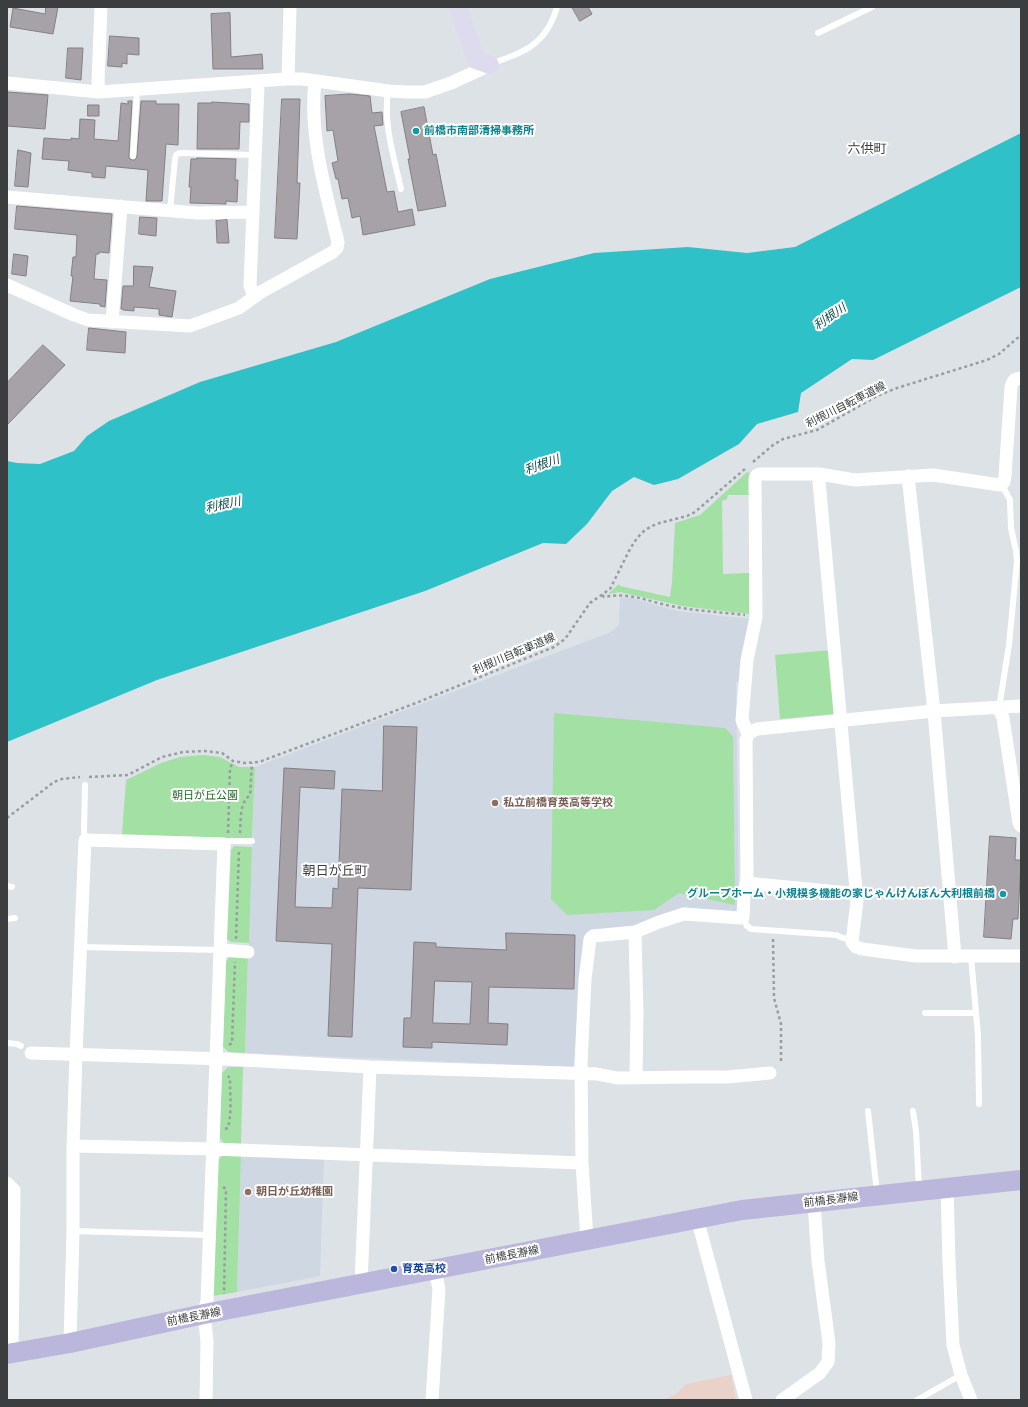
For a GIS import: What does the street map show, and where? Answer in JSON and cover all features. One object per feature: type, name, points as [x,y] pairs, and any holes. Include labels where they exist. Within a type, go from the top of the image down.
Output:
[{"type":"main road","name":"前橋長瀞線","points":[[10,1353],[70,1343],[204,1314],[742,1210],[877,1194],[1021,1180]]},
{"type":"street","points":[[99,92],[98,81],[101,7]]},
{"type":"street","points":[[288,79],[290,7]]},
{"type":"street","points":[[458,7],[476,60],[490,65]]},
{"type":"street","points":[[467,7],[490,65]]},
{"type":"street","points":[[7,83],[99,92],[288,79],[315,81],[388,91],[425,92],[438,88],[490,65]]},
{"type":"street","points":[[254,297],[250,285],[257,81]]},
{"type":"street","points":[[7,285],[80,318],[88,320],[190,326],[239,308],[254,297],[333,252],[337,248],[338,242],[320,168],[316,141],[315,81]]},
{"type":"street","points":[[7,197],[197,213],[253,212]]},
{"type":"street","points":[[112,322],[120,206]]},
{"type":"street","points":[[749,733],[742,720],[747,660],[756,617],[755,479],[757,475],[819,474],[856,480],[933,475],[998,486],[1002,485],[1005,476],[1012,381],[1021,378]]},
{"type":"street","points":[[819,474],[856,893],[857,908],[851,939],[853,944],[862,949],[903,955],[955,957],[1021,956]]},
{"type":"street","points":[[908,476],[934,711],[955,957]]},
{"type":"street","points":[[587,1240],[582,1163],[581,1064],[585,978],[590,938],[593,936],[635,932],[684,914],[743,917],[746,883],[746,740],[749,733],[758,729],[934,711],[1021,706]]},
{"type":"street","points":[[999,708],[1003,718],[1019,823],[1021,826]]},
{"type":"street","points":[[70,1343],[73,1232],[73,1146],[85,840],[224,844],[207,1301],[204,1314],[207,1340],[206,1400]]},
{"type":"street","points":[[746,883],[856,893]]},
{"type":"street","points":[[635,932],[637,1014],[636,1077]]},
{"type":"street","points":[[220,950],[248,952]]},
{"type":"street","points":[[26,1050],[76,1055],[216,1059],[370,1067],[597,1074],[617,1078],[728,1077],[770,1073]]},
{"type":"street","points":[[361,1284],[370,1067]]},
{"type":"street","points":[[73,1146],[212,1149],[582,1163]]},
{"type":"street","points":[[7,1183],[14,1190],[10,1298],[10,1353]]},
{"type":"street","points":[[947,1187],[952,1334],[961,1375],[971,1400]]},
{"type":"street","points":[[782,1400],[820,1373],[828,1362],[829,1343],[818,1261],[814,1202]]},
{"type":"street","points":[[697,1218],[746,1400]]},
{"type":"street","points":[[432,1400],[439,1289],[434,1270]]},
{"type":"lane","points":[[490,65],[523,52],[535,42],[547,31],[557,7]]},
{"type":"lane","points":[[818,33],[872,7]]},
{"type":"lane","points":[[133,156],[137,90]]},
{"type":"lane","points":[[388,91],[386,102],[388,129],[401,188]]},
{"type":"lane","points":[[170,210],[175,159],[176,155],[179,153],[255,155]]},
{"type":"lane","points":[[999,708],[1009,645],[1019,557],[1011,528],[1010,500],[1002,485]]},
{"type":"lane","points":[[85,785],[85,840]]},
{"type":"lane","points":[[224,844],[230,841],[252,842]]},
{"type":"lane","points":[[743,917],[747,926],[751,929],[836,935],[851,939]]},
{"type":"lane","points":[[7,919],[15,918]]},
{"type":"lane","points":[[80,947],[220,950]]},
{"type":"lane","points":[[971,957],[978,1035],[979,1104]]},
{"type":"lane","points":[[925,1013],[976,1013]]},
{"type":"lane","points":[[7,1043],[17,1044],[26,1050]]},
{"type":"lane","points":[[913,1110],[916,1131],[919,1190]]},
{"type":"lane","points":[[868,1111],[877,1194]]},
{"type":"lane","points":[[73,1232],[209,1235]]},
{"type":"lane","points":[[917,1400],[961,1375]]},
{"type":"path","name":"利根川自転車道線","points":[[7,818],[54,782],[62,779],[128,775],[162,757],[183,752],[205,750],[222,753],[233,761],[252,763],[265,760],[416,703],[554,647],[565,639],[590,603],[610,589],[630,549],[637,538],[645,530],[656,524],[687,516],[695,512],[773,445],[783,439],[817,430],[878,396],[897,388],[987,360],[999,354],[1021,335]]},
{"type":"path","points":[[602,595],[604,597],[620,595],[636,597],[669,606],[705,612],[756,617]]},
{"type":"path","points":[[224,844],[228,839],[230,770],[233,761]]},
{"type":"path","points":[[226,1047],[232,1043],[242,809],[245,800],[250,795],[252,763]]},
{"type":"path","points":[[774,930],[774,998],[781,1024],[781,1061]]},
{"type":"shaded area","name":"私立前橋育英高等学校","points":[[620,597],[632,598],[677,611],[751,619],[740,681],[736,682],[739,912],[735,913],[683,907],[634,927],[586,932],[574,1066],[572,1067],[245,1053],[255,767],[611,632],[619,625]]},
{"type":"shaded area","points":[[241,1156],[324,1158],[320,1276],[237,1292]]},
{"type":"shaded area","points":[[731,1375],[736,1400],[663,1400],[675,1395],[686,1384]]},
{"type":"green space","points":[[747,472],[749,473],[752,495],[728,495],[727,499],[722,501],[723,574],[749,573],[749,614],[682,606],[620,592],[608,594],[619,584],[620,586],[670,597],[675,523],[700,515]]},
{"type":"green space","points":[[831,650],[834,714],[780,719],[775,655]]},
{"type":"green space","points":[[554,713],[725,728],[733,737],[735,905],[679,893],[654,910],[567,915],[551,899]]},
{"type":"green space","name":"朝日が丘公園","points":[[203,755],[220,757],[239,767],[255,767],[252,839],[122,834],[126,780],[161,763],[180,757]]},
{"type":"green space","points":[[234,846],[252,847],[249,943],[231,942],[227,939],[231,850]]},
{"type":"green space","points":[[230,956],[248,956],[245,1053],[229,1052],[223,1047],[226,961]]},
{"type":"green space","points":[[228,1067],[243,1067],[241,1144],[224,1143],[220,1138],[222,1073]]},
{"type":"green space","points":[[223,1155],[241,1156],[237,1292],[213,1296],[217,1161]]},
{"type":"water","name":"利根川","points":[[1021,133],[1021,287],[873,360],[852,359],[801,393],[798,412],[757,424],[739,444],[678,479],[654,485],[634,477],[612,491],[587,524],[566,544],[543,543],[425,591],[157,680],[7,742],[7,461],[40,464],[74,451],[87,436],[109,421],[200,382],[336,342],[490,279],[594,253],[688,247],[747,253],[795,247]]},
{"type":"building","points":[[46,7],[58,7],[53,34],[10,27],[13,8],[45,14]]},
{"type":"building","points":[[572,7],[588,7],[592,14],[580,21]]},
{"type":"building","points":[[230,13],[231,57],[262,54],[263,69],[213,69],[211,14]]},
{"type":"building","points":[[110,36],[139,38],[139,55],[127,54],[127,64],[122,63],[122,67],[108,66]]},
{"type":"building","points":[[68,48],[83,48],[81,80],[66,78]]},
{"type":"building","points":[[8,92],[48,95],[45,129],[7,126]]},
{"type":"building","points":[[350,94],[370,96],[372,113],[382,112],[383,125],[374,126],[387,192],[394,191],[398,212],[412,209],[415,225],[363,235],[360,216],[352,218],[348,198],[342,199],[338,179],[336,179],[332,163],[338,161],[333,130],[327,131],[325,96]]},
{"type":"building","points":[[282,99],[300,99],[297,183],[300,183],[297,239],[275,238]]},
{"type":"building","points":[[128,101],[132,101],[129,158],[132,160],[135,160],[137,156],[141,101],[156,101],[156,104],[179,104],[178,145],[166,144],[162,201],[146,201],[148,170],[106,166],[105,178],[92,177],[92,173],[68,170],[69,161],[42,159],[44,138],[71,140],[71,138],[79,139],[80,119],[95,120],[94,139],[118,141],[121,103],[128,104]]},
{"type":"building","points":[[212,102],[249,104],[249,122],[240,122],[239,149],[197,149],[198,103]]},
{"type":"building","points":[[88,105],[99,105],[99,116],[88,116]]},
{"type":"building","points":[[424,107],[433,155],[436,154],[446,206],[418,211],[401,112]]},
{"type":"building","points":[[18,150],[31,153],[28,187],[15,186]]},
{"type":"building","points":[[191,159],[236,159],[235,180],[238,180],[237,202],[226,201],[226,204],[190,203],[191,187],[189,187]]},
{"type":"building","points":[[17,206],[112,214],[109,253],[99,252],[99,254],[96,254],[94,279],[107,280],[105,307],[100,306],[100,304],[70,301],[73,276],[71,276],[73,257],[76,257],[77,235],[15,229]]},
{"type":"building","points":[[140,217],[157,218],[156,236],[139,234]]},
{"type":"building","points":[[227,220],[229,243],[217,243],[216,221]]},
{"type":"building","points":[[14,254],[28,256],[26,276],[12,274]]},
{"type":"building","points":[[134,266],[153,267],[149,287],[176,291],[172,317],[159,315],[159,309],[134,307],[134,311],[121,309],[123,286],[133,286]]},
{"type":"building","points":[[89,328],[126,332],[125,353],[87,350]]},
{"type":"building","points":[[43,345],[65,365],[7,425],[7,383]]},
{"type":"building","points":[[384,726],[417,727],[411,890],[358,888],[352,1037],[328,1036],[332,944],[276,941],[284,768],[335,771],[334,789],[300,787],[295,907],[332,908],[333,888],[338,889],[342,789],[382,791]]},
{"type":"building","name":"グループホーム・小規模多機能の家じゃんけんぽん大利根前橋","points":[[990,836],[1016,838],[1015,860],[1021,860],[1018,919],[1013,919],[1011,939],[984,937]]},
{"type":"building","points":[[506,933],[575,935],[574,989],[489,987],[488,1023],[508,1024],[507,1045],[432,1042],[432,1048],[403,1047],[404,1018],[411,1018],[414,942],[436,943],[436,947],[506,950]],"holes":[[[435,981],[472,982],[470,1024],[433,1023]]]},
{"type":"place","name":"前橋市南部清掃事務所","points":[[416,131]]},
{"type":"place","name":"私立前橋育英高等学校","points":[[495,803]]},
{"type":"place","name":"グループホーム・小規模多機能の家じゃんけんぽん大利根前橋","points":[[1003,894]]},
{"type":"place","name":"朝日が丘幼稚園","points":[[248,1192]]},
{"type":"place","name":"育英高校","points":[[394,1269]]},
{"type":"district","name":"六供町","points":[[867,149]]},
{"type":"district","name":"朝日が丘町","points":[[335,871]]}]
